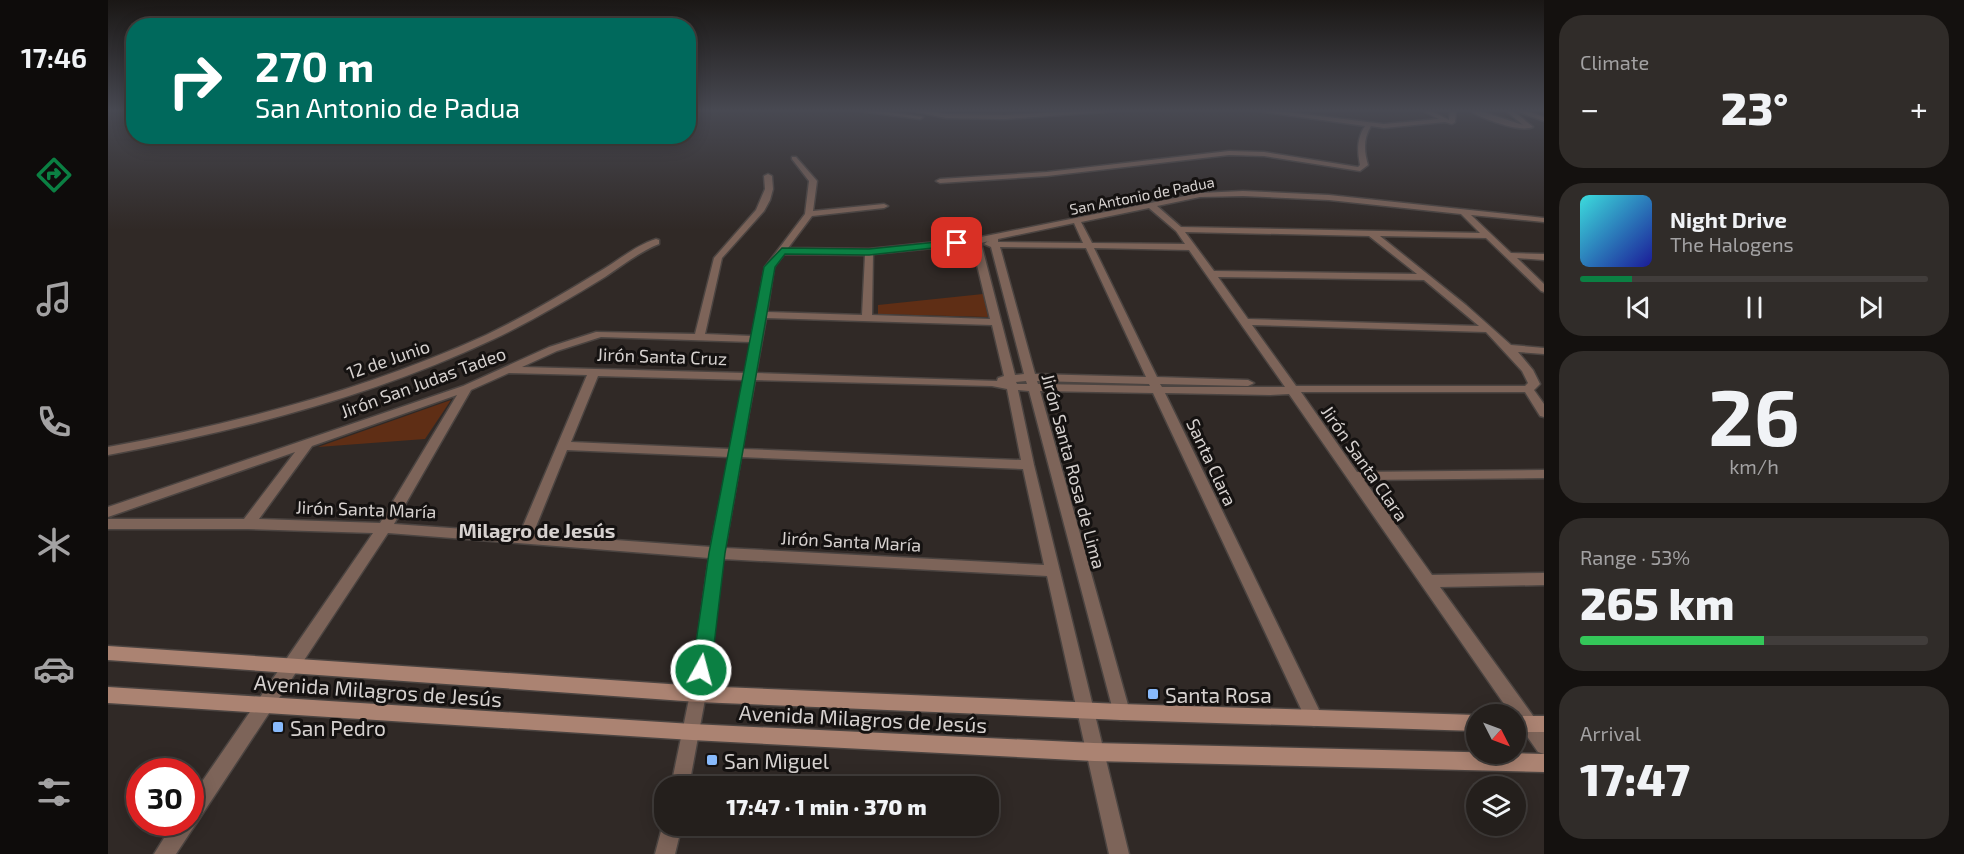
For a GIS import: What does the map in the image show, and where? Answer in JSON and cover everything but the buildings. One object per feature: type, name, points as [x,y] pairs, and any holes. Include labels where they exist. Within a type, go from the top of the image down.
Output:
[{"type":"street","points":[[940,181],[1037,175],[1229,153],[1264,154],[1360,169],[1364,165],[1360,150]]},
{"type":"street","points":[[682,776],[692,732],[717,553],[734,453],[751,377],[770,267],[809,214],[813,181],[794,158]]},
{"type":"street","points":[[699,337],[718,258],[724,248],[763,206],[770,183],[768,176]]},
{"type":"street","name":"San Antonio de Padua","points":[[994,241],[1200,195],[1235,193],[1299,195],[1544,220]]},
{"type":"street","name":"Jirón Santa Clara","points":[[1151,205],[1179,229],[1544,747]]},
{"type":"street","points":[[809,214],[884,206]]},
{"type":"street","points":[[1465,213],[1544,289]]},
{"type":"street","name":"Santa Clara","points":[[1077,221],[1314,718]]},
{"type":"street","points":[[1179,229],[1489,236]]},
{"type":"street","points":[[1372,234],[1510,348],[1533,377],[1534,384],[1528,389],[1544,413]]},
{"type":"street","points":[[782,251],[869,252],[994,241],[1191,247]]},
{"type":"street","name":"Jirón Santa Rosa de Lima","points":[[994,241],[1120,712]]},
{"type":"street","name":"12 de Junio","points":[[108,452],[254,420],[351,390],[456,353],[595,278],[639,248],[656,242]]},
{"type":"street","points":[[976,242],[994,322],[1011,382],[1028,465],[1119,854]]},
{"type":"street","points":[[867,318],[869,252]]},
{"type":"street","points":[[1508,255],[1544,257]]},
{"type":"street","points":[[1211,274],[1424,277]]},
{"type":"street","points":[[760,315],[994,322]]},
{"type":"street","points":[[1244,322],[1486,329]]},
{"type":"street","name":"Jirón San Judas Tadeo","points":[[108,512],[467,387],[511,370],[553,349],[600,334],[756,339]]},
{"type":"street","points":[[1510,348],[1544,351]]},
{"type":"street","name":"Jirón Santa Cruz","points":[[511,370],[1155,385],[1270,392],[1291,388],[1528,389]]},
{"type":"street","points":[[525,537],[594,371]]},
{"type":"street","points":[[204,796],[384,528],[467,387]]},
{"type":"street","points":[[248,524],[308,443]]},
{"type":"street","points":[[563,446],[1028,465]]},
{"type":"street","points":[[1353,476],[1544,474]]},
{"type":"street","name":"Jirón Santa María","points":[[108,524],[248,524],[384,528],[717,553],[1053,571]]},
{"type":"street","points":[[1427,581],[1544,579]]},
{"type":"street","name":"Avenida Milagros de Jesús","points":[[108,653],[698,694],[1085,711],[1466,723]]},
{"type":"street","name":"Avenida Milagros de Jesús","points":[[108,695],[692,732],[1094,752],[1544,763]]},
{"type":"street","points":[[164,854],[176,836]]},
{"type":"street","points":[[665,854],[669,836]]},
{"type":"shaded area","points":[[983,294],[988,317],[878,314],[878,305]]},
{"type":"shaded area","points":[[451,400],[425,439],[318,447]]},
{"type":"place","name":"Santa Rosa","points":[[1153,694]]},
{"type":"place","name":"San Pedro","points":[[278,727]]},
{"type":"place","name":"San Miguel","points":[[712,760]]},
{"type":"district","name":"Milagro de Jesús","points":[[537,530]]},
{"type":"route","points":[[701,670],[734,453],[751,377],[770,267],[782,251],[869,252],[957,243]]}]
